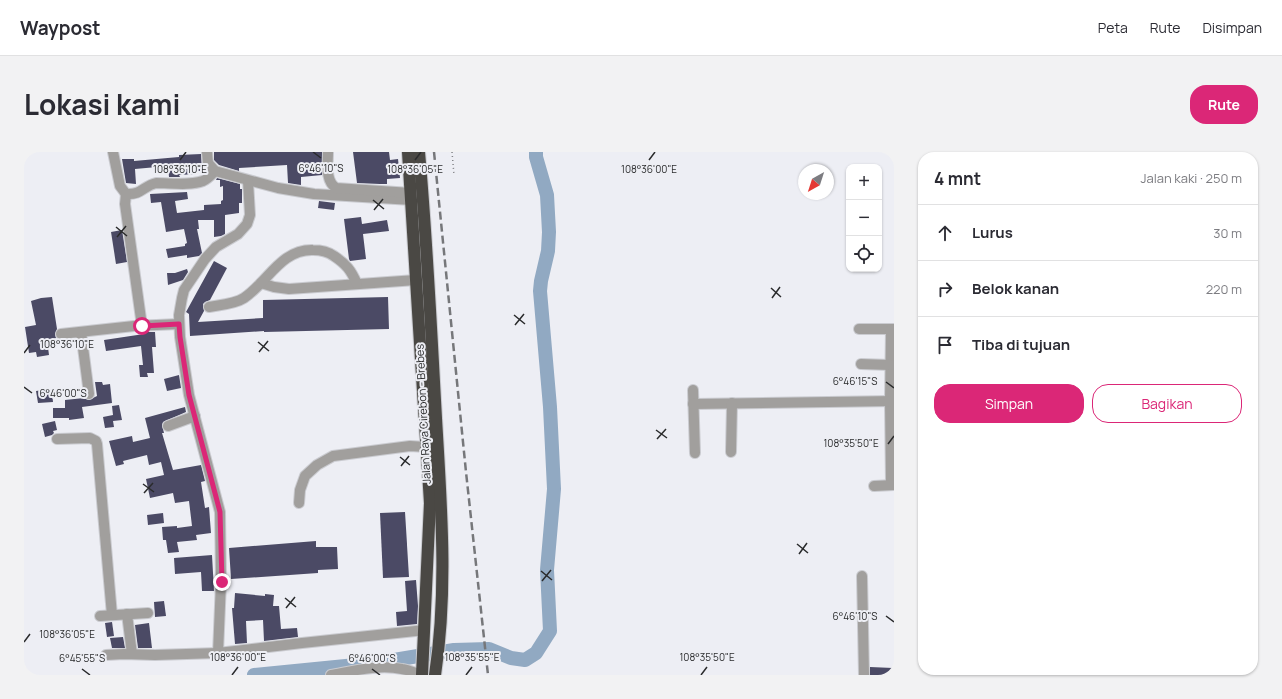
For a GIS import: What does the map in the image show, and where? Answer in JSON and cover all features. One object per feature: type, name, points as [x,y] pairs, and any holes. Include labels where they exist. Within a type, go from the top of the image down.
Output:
[{"type":"highway","name":"Jalan Raya Cirebon - Brebes","points":[[408,152],[412,196],[416,280],[443,553],[440,634],[435,675]]},
{"type":"highway","name":"Jalan Raya Cirebon - Brebes","points":[[419,152],[425,218],[432,447],[422,675]]},
{"type":"street","points":[[113,152],[120,186],[126,194],[125,204],[142,326]]},
{"type":"street","points":[[207,152],[208,163],[215,171],[278,188],[314,194],[412,196]]},
{"type":"street","points":[[328,152],[328,177],[331,184],[336,188],[412,196]]},
{"type":"street","points":[[126,194],[141,192],[151,184],[156,183],[191,184],[202,182],[215,171]]},
{"type":"street","points":[[218,653],[222,582],[220,512],[185,376],[179,315],[183,293],[198,269],[213,250],[241,232],[247,224],[250,215],[248,181]]},
{"type":"street","points":[[209,307],[241,300],[284,260],[292,254],[300,251],[312,250],[327,252],[339,259],[352,272],[357,284]]},
{"type":"street","points":[[261,283],[289,289],[416,280]]},
{"type":"street","points":[[61,334],[179,324]]},
{"type":"street","points":[[859,329],[892,329],[890,365],[893,485],[874,486]]},
{"type":"street","points":[[81,332],[89,394]]},
{"type":"street","points":[[860,364],[890,365]]},
{"type":"street","points":[[693,390],[695,453]]},
{"type":"street","points":[[693,404],[892,401]]},
{"type":"street","points":[[731,452],[732,403]]},
{"type":"street","points":[[168,426],[195,416]]},
{"type":"street","points":[[57,439],[90,438],[96,441],[97,444],[112,615]]},
{"type":"street","points":[[299,503],[300,490],[305,476],[317,465],[333,456],[410,446],[432,447]]},
{"type":"street","points":[[862,576],[864,675]]},
{"type":"street","points":[[100,616],[148,613]]},
{"type":"street","points":[[127,614],[132,654]]},
{"type":"street","points":[[106,655],[218,653],[302,643],[425,633]]},
{"type":"street","points":[[331,675],[362,669],[391,667],[422,675]]},
{"type":"path","points":[[452,152],[454,174]]},
{"type":"building","points":[[214,152],[322,152],[322,175],[301,177],[301,185],[288,183],[287,165],[239,168],[239,171],[219,165],[214,160]]},
{"type":"building","points":[[353,152],[389,152],[390,160],[398,159],[400,178],[387,179],[387,184],[357,183]]},
{"type":"building","points":[[201,154],[202,171],[196,171],[196,174],[179,175],[180,177],[169,177],[168,166],[135,169],[136,184],[126,183],[122,159],[134,159],[134,161],[179,157],[179,155]]},
{"type":"building","points":[[217,178],[240,184],[240,189],[242,189],[242,203],[239,203],[239,213],[225,215],[225,234],[221,236],[214,237],[214,220],[198,220],[199,229],[197,229],[202,253],[199,256],[187,258],[187,255],[168,258],[166,249],[185,246],[187,243],[184,229],[166,232],[161,202],[151,203],[150,194],[187,192],[188,199],[175,201],[177,213],[204,210],[204,205],[221,204],[221,201],[223,200],[223,186],[220,187],[220,180],[216,180]]},
{"type":"building","points":[[319,201],[335,203],[334,210],[318,208]]},
{"type":"building","points":[[361,217],[362,224],[387,220],[389,231],[363,234],[366,259],[350,261],[344,219]]},
{"type":"building","points":[[122,230],[127,262],[116,264],[111,232]]},
{"type":"building","points":[[214,261],[227,268],[210,300],[203,304],[204,311],[198,322],[263,318],[263,300],[388,297],[389,329],[264,331],[190,336],[189,314],[186,312]]},
{"type":"building","points":[[187,269],[188,272],[183,280],[168,285],[167,273],[175,273]]},
{"type":"building","points":[[52,297],[57,329],[55,334],[56,338],[47,340],[49,355],[37,357],[36,352],[29,353],[25,327],[36,325],[31,301]]},
{"type":"building","points":[[144,332],[155,332],[156,347],[152,347],[154,373],[147,373],[148,377],[140,377],[139,365],[143,365],[141,346],[106,351],[104,340],[144,334]]},
{"type":"building","points":[[179,375],[181,388],[167,391],[164,379]]},
{"type":"building","points":[[95,382],[102,382],[103,385],[110,384],[112,403],[82,407],[84,418],[69,420],[69,418],[53,418],[53,408],[65,408],[65,400],[84,398],[89,400],[97,396]]},
{"type":"building","points":[[43,390],[44,393],[52,392],[53,402],[38,403],[36,391]]},
{"type":"building","points":[[119,405],[122,420],[113,421],[114,427],[105,428],[103,417],[113,415],[112,406]]},
{"type":"building","points":[[185,407],[186,412],[163,422],[162,425],[164,433],[162,433],[173,470],[201,465],[205,481],[201,482],[205,508],[209,507],[211,533],[196,535],[197,540],[177,542],[179,552],[168,553],[166,540],[163,540],[162,527],[177,526],[177,528],[192,526],[189,501],[175,503],[173,493],[150,498],[146,479],[164,475],[161,462],[149,465],[147,455],[123,461],[124,464],[116,466],[109,441],[132,436],[133,442],[150,438],[145,418]]},
{"type":"building","points":[[55,421],[57,430],[53,431],[54,433],[52,435],[45,437],[42,424]]},
{"type":"building","points":[[405,512],[409,577],[383,578],[380,513]]},
{"type":"building","points":[[163,513],[164,523],[148,525],[147,515]]},
{"type":"building","points":[[316,541],[316,547],[337,547],[338,569],[318,570],[318,573],[231,579],[229,548]]},
{"type":"building","points":[[212,555],[214,591],[202,591],[201,572],[175,574],[174,558]]},
{"type":"building","points":[[416,580],[418,606],[417,624],[397,626],[396,612],[407,611],[405,581]]},
{"type":"building","points":[[235,593],[265,596],[265,594],[274,595],[273,606],[279,606],[281,629],[297,628],[298,637],[264,641],[263,620],[246,621],[247,643],[235,644],[232,608],[234,608]]},
{"type":"building","points":[[164,601],[166,616],[155,617],[154,602]]},
{"type":"building","points":[[112,622],[114,636],[107,637],[105,623]]},
{"type":"building","points":[[149,623],[152,648],[138,648],[135,625]]},
{"type":"building","points":[[123,637],[125,648],[112,648],[110,638]]},
{"type":"building","points":[[870,667],[893,668],[893,675],[870,675]]},
{"type":"waterway","points":[[254,675],[376,663],[454,650],[489,649],[511,658],[525,660],[536,653],[550,631],[547,570],[554,489],[550,407],[540,291],[548,251],[549,232],[547,195],[536,157],[536,152]]},
{"type":"railway","points":[[434,152],[488,675]]},
{"type":"route","points":[[142,326],[179,324],[185,376],[189,395],[220,512],[222,582]]}]
